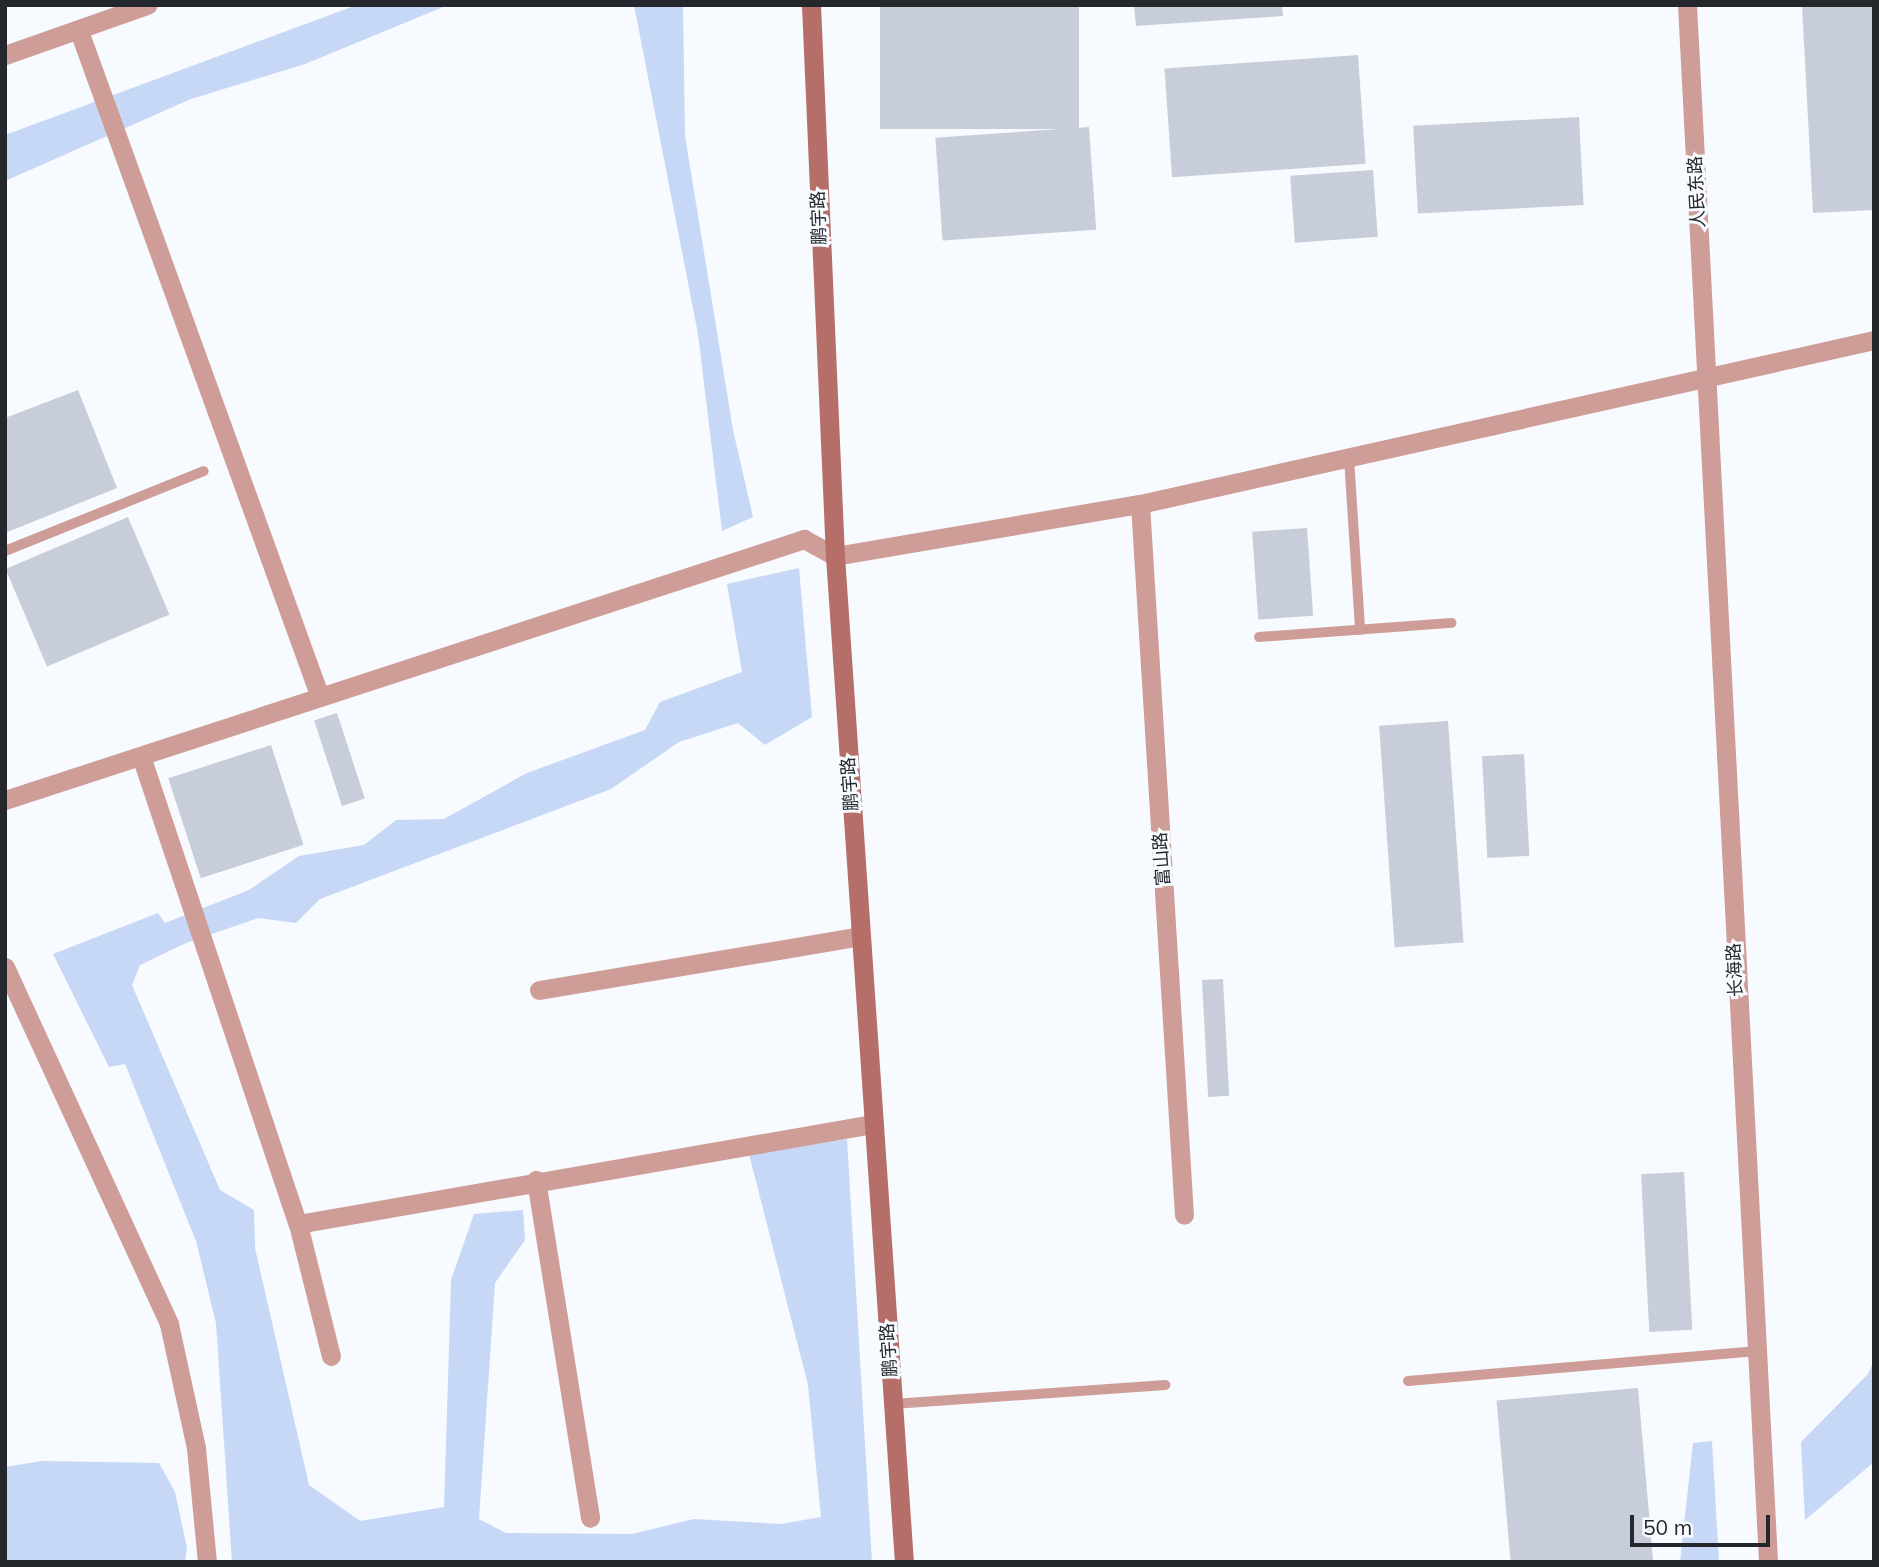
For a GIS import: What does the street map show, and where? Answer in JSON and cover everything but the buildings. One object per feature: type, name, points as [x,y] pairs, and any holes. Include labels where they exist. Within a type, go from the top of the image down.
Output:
[{"type":"main road","name":"鹏宇路","points":[[811,5],[835,555],[904,1562]]},
{"type":"street","points":[[5,55],[147,5]]},
{"type":"street","name":"人民东路","points":[[1687,5],[1706,379]]},
{"type":"street","points":[[79,31],[320,697]]},
{"type":"street","points":[[5,800],[804,539],[835,555],[1140,504],[1874,340]]},
{"type":"street","name":"长海路","points":[[1706,379],[1768,1562]]},
{"type":"street","name":"富山路","points":[[1140,504],[1184,1215]]},
{"type":"street","points":[[141,756],[298,1224],[331,1356]]},
{"type":"street","points":[[538,990],[860,936]]},
{"type":"street","points":[[5,967],[169,1324],[196,1448],[208,1562]]},
{"type":"street","points":[[298,1224],[536,1180],[873,1124]]},
{"type":"street","points":[[536,1180],[590,1518]]},
{"type":"lane","points":[[1349,458],[1360,630]]},
{"type":"lane","points":[[5,551],[204,471]]},
{"type":"lane","points":[[1259,637],[1451,623]]},
{"type":"lane","points":[[1408,1381],[1755,1351]]},
{"type":"lane","points":[[893,1404],[1165,1385]]},
{"type":"water","points":[[357,5],[448,5],[305,64],[191,99],[5,181],[5,135]]},
{"type":"water","points":[[634,5],[683,5],[685,136],[733,430],[753,517],[722,531],[698,334]]},
{"type":"water","points":[[799,568],[812,717],[765,745],[738,723],[679,742],[611,789],[320,899],[296,923],[258,918],[186,943],[140,965],[132,985],[220,1190],[254,1210],[255,1248],[309,1485],[360,1521],[444,1507],[451,1280],[474,1214],[523,1210],[525,1240],[495,1283],[479,1519],[506,1533],[632,1534],[694,1519],[781,1524],[821,1517],[808,1385],[749,1154],[847,1139],[872,1562],[232,1562],[216,1323],[196,1241],[125,1064],[109,1067],[53,954],[158,913],[165,923],[249,890],[299,856],[364,845],[396,820],[444,819],[527,773],[645,730],[660,702],[742,672],[727,584]]},
{"type":"water","points":[[1874,1361],[1874,1462],[1805,1520],[1801,1442],[1868,1374]]},
{"type":"water","points":[[1712,1441],[1719,1562],[1680,1562],[1693,1443]]},
{"type":"water","points":[[42,1461],[159,1463],[175,1492],[187,1548],[185,1562],[5,1562],[5,1467]]}]
